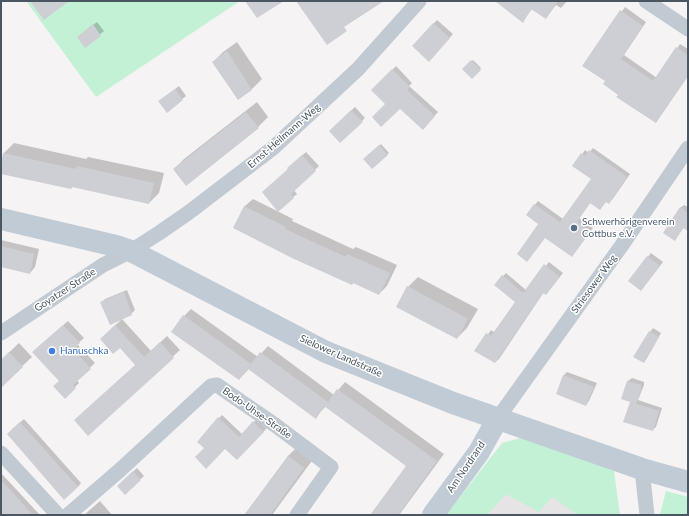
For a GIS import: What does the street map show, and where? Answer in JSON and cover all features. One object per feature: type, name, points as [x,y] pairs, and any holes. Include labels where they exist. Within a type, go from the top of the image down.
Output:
[{"type":"main road","name":"Sielower Landstraße","points":[[1,219],[116,246],[131,251],[326,352],[453,403],[642,469],[688,482]]},
{"type":"main road","name":"Am Nordrand","points":[[433,515],[478,452],[498,418]]},
{"type":"street","name":"Ernst-Heilmann-Weg","points":[[131,251],[188,212],[273,148],[358,69],[419,1]]},
{"type":"street","points":[[646,1],[688,29]]},
{"type":"street","name":"Striesower Weg","points":[[498,418],[622,245],[688,148]]},
{"type":"street","name":"Goyatzer Straße","points":[[1,333],[103,265],[131,251]]},
{"type":"street","name":"Bodo-Uhse-Straße","points":[[68,515],[120,470],[211,386],[217,385],[275,425],[331,468],[297,515]]},
{"type":"street","points":[[1,453],[58,515]]},
{"type":"street","points":[[642,469],[647,515]]},
{"type":"shaded area","points":[[519,465],[585,515],[459,515]]},
{"type":"green space","points":[[26,1],[240,1],[96,97]]},
{"type":"green space","points":[[524,437],[614,471],[620,515],[578,515],[552,497],[539,512],[506,494],[487,515],[446,515],[502,443]]},
{"type":"green space","points":[[666,491],[688,497],[688,515],[660,514]]},
{"type":"building","points":[[30,1],[69,1],[44,20]]},
{"type":"building","points":[[245,1],[284,1],[257,18]]},
{"type":"building","points":[[296,1],[384,1],[344,27],[347,31],[327,45]]},
{"type":"building","points":[[495,1],[558,1],[546,19],[531,9],[523,23]]},
{"type":"building","points":[[620,10],[643,26],[621,59],[653,81],[676,47],[688,55],[688,76],[656,123],[616,97],[618,95],[603,84],[605,81],[582,66]]},
{"type":"building","points":[[433,23],[450,38],[429,62],[412,46]]},
{"type":"building","points":[[93,24],[101,36],[85,48],[77,37]]},
{"type":"building","points":[[227,51],[252,90],[238,100],[212,62]]},
{"type":"building","points":[[471,60],[481,70],[472,79],[462,69]]},
{"type":"building","points":[[392,69],[410,87],[407,90],[435,116],[423,130],[400,109],[381,127],[372,117],[385,104],[371,90]]},
{"type":"building","points":[[175,89],[183,100],[167,113],[158,101]]},
{"type":"building","points":[[351,110],[363,122],[340,143],[329,131]]},
{"type":"building","points":[[246,112],[259,128],[186,186],[173,169]]},
{"type":"building","points":[[379,145],[388,155],[372,169],[363,159]]},
{"type":"building","points":[[589,150],[627,177],[609,204],[606,202],[600,210],[590,203],[577,222],[590,232],[572,257],[545,238],[527,262],[517,254],[538,224],[526,215],[534,204],[560,222],[591,179],[572,166],[581,153],[585,156]]},
{"type":"building","points":[[3,153],[76,169],[77,166],[154,183],[149,204],[72,187],[71,189],[1,174]]},
{"type":"building","points":[[302,155],[316,171],[291,194],[294,198],[278,212],[262,192]]},
{"type":"building","points":[[244,206],[286,227],[285,229],[346,257],[347,254],[390,273],[379,295],[353,283],[352,285],[292,258],[233,228]]},
{"type":"building","points":[[680,207],[688,213],[688,231],[683,228],[675,241],[663,233]]},
{"type":"building","points":[[1,246],[34,254],[30,274],[1,267]]},
{"type":"building","points":[[647,256],[660,266],[641,291],[628,281]]},
{"type":"building","points":[[544,264],[560,277],[546,295],[543,293],[495,363],[474,351],[486,333],[491,336],[515,302],[494,285],[502,275],[523,293]]},
{"type":"building","points":[[407,286],[468,319],[457,339],[396,307]]},
{"type":"building","points":[[124,292],[132,315],[110,325],[100,302]]},
{"type":"building","points":[[183,315],[251,364],[260,352],[328,402],[337,389],[437,461],[398,515],[370,515],[406,466],[324,406],[316,419],[248,369],[239,380],[171,332]]},
{"type":"building","points":[[63,325],[80,343],[73,349],[91,369],[73,385],[76,388],[65,399],[53,386],[59,381],[32,352]]},
{"type":"building","points":[[115,325],[144,357],[160,342],[174,358],[88,436],[74,420],[135,365],[120,348],[113,354],[100,339]]},
{"type":"building","points":[[649,331],[659,337],[644,363],[633,357]]},
{"type":"building","points":[[9,352],[23,367],[1,388],[1,360]]},
{"type":"building","points":[[563,375],[594,387],[586,406],[556,394]]},
{"type":"building","points":[[627,381],[641,385],[641,390],[636,404],[621,399]]},
{"type":"building","points":[[630,402],[659,411],[653,431],[623,422]]},
{"type":"building","points":[[218,417],[239,437],[253,421],[264,432],[237,460],[225,449],[206,469],[195,457],[204,448],[197,442]]},
{"type":"building","points":[[20,422],[78,487],[64,500],[7,434]]},
{"type":"building","points":[[288,456],[304,468],[270,515],[244,515]]},
{"type":"building","points":[[133,471],[141,480],[125,495],[117,486]]},
{"type":"building","points":[[1,480],[13,493],[33,515],[1,515]]},
{"type":"place","name":"Schwerhörigenverein Cottbus e.V.","points":[[574,228]]},
{"type":"place","name":"Hanuschka","points":[[52,351]]}]
